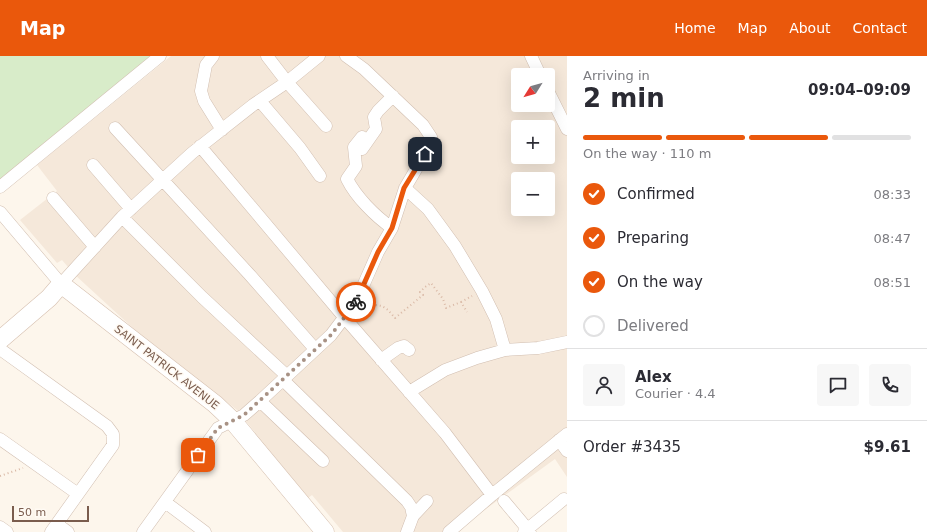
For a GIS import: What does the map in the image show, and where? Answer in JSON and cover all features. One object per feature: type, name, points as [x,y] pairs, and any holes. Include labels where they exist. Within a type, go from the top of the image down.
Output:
[{"type":"street","points":[[0,187],[160,56]]},
{"type":"street","points":[[213,56],[206,65],[201,91],[204,101],[222,130]]},
{"type":"street","points":[[267,56],[287,82],[326,126]]},
{"type":"street","points":[[0,340],[49,298],[60,284],[127,213],[200,146],[287,82],[318,56]]},
{"type":"street","points":[[143,532],[215,431],[223,424],[244,415],[260,401],[331,335],[356,302],[378,252],[392,228],[404,188],[432,142],[431,137],[423,125],[364,69],[346,56]]},
{"type":"street","points":[[531,56],[537,68]]},
{"type":"street","points":[[355,158],[376,129],[374,119],[375,114],[393,96]]},
{"type":"street","points":[[260,101],[300,148],[320,176]]},
{"type":"street","points":[[555,105],[567,130]]},
{"type":"street","points":[[115,128],[249,274],[315,349]]},
{"type":"street","points":[[362,137],[354,147],[356,166],[347,178],[347,181],[376,216],[392,228]]},
{"type":"street","points":[[200,146],[444,433],[492,495]]},
{"type":"street","points":[[93,166],[127,213],[202,297],[407,501],[411,507],[413,516]]},
{"type":"street","points":[[404,188],[428,210],[456,246],[496,319],[505,350]]},
{"type":"street","points":[[53,198],[95,247]]},
{"type":"street","name":"SAINT PATRICK AVENUE","points":[[0,212],[60,284],[215,404],[232,420],[325,532]]},
{"type":"street","points":[[409,392],[445,370],[477,358],[505,350],[538,348],[567,342]]},
{"type":"street","points":[[381,360],[400,347],[404,346],[409,350]]},
{"type":"street","points":[[0,349],[107,426],[113,434],[113,445],[54,528],[68,532]]},
{"type":"street","points":[[260,401],[323,461]]},
{"type":"street","points":[[450,532],[492,495],[563,437],[567,451]]},
{"type":"street","points":[[0,439],[78,494]]},
{"type":"street","points":[[504,501],[527,531],[564,499]]},
{"type":"street","points":[[407,532],[413,516],[427,500]]},
{"type":"street","points":[[165,502],[205,532]]},
{"type":"street","points":[[0,527],[7,532]]},
{"type":"path","points":[[358,297],[372,302],[375,305],[382,306],[388,310],[394,318],[423,295],[420,292],[431,284],[443,299],[446,308],[461,302],[467,312]]},
{"type":"path","points":[[0,476],[22,468],[32,462]]},
{"type":"shaded area","points":[[171,56],[567,56],[567,477],[555,459],[454,532],[343,532],[312,495],[308,498],[237,410],[134,329],[74,274],[62,260],[57,263],[20,220],[57,191],[37,165]]},
{"type":"green space","points":[[0,56],[155,56],[0,184]]},
{"type":"way so far","points":[[198,455],[218,428],[223,424],[244,415],[331,335],[356,302]]},
{"type":"route","points":[[356,302],[378,252],[392,228],[404,188],[425,154]]}]
